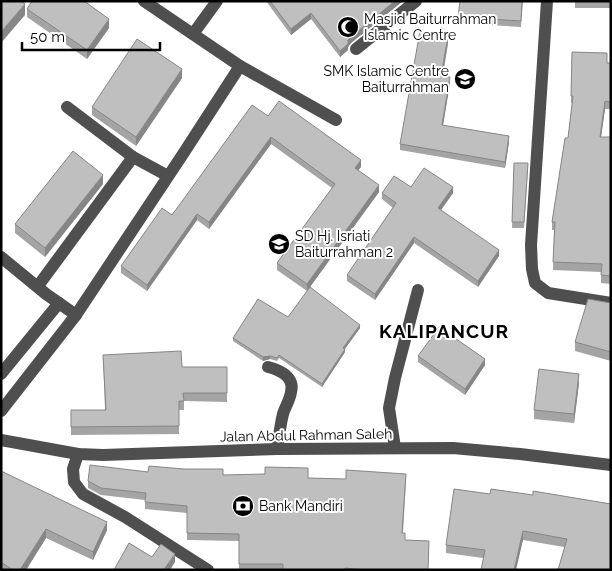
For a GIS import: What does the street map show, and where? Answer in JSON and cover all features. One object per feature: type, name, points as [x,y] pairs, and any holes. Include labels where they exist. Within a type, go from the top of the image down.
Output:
[{"type":"street","points":[[144,1],[240,66],[336,120]]},
{"type":"street","points":[[193,34],[217,1]]},
{"type":"street","points":[[356,49],[416,1]]},
{"type":"street","points":[[547,1],[531,245],[532,269],[535,283],[548,293],[611,303]]},
{"type":"street","points":[[1,411],[76,315],[240,66]]},
{"type":"street","points":[[68,107],[133,158],[168,176]]},
{"type":"street","points":[[38,286],[133,158]]},
{"type":"street","points":[[1,257],[46,294],[76,315]]},
{"type":"street","points":[[395,448],[389,408],[418,290]]},
{"type":"street","points":[[1,374],[59,303]]},
{"type":"street","points":[[268,367],[282,372],[292,383],[292,390],[284,413],[277,449]]},
{"type":"street","name":"Jalan Abdul Rahman Saleh","points":[[1,440],[78,454],[103,455],[277,449],[453,448],[611,465]]},
{"type":"street","points":[[78,454],[73,469],[74,482],[83,494],[125,517],[208,570]]},
{"type":"building","points":[[1,1],[21,1],[25,4],[1,32]]},
{"type":"building","points":[[32,1],[84,1],[109,19],[87,50],[27,9]]},
{"type":"building","name":"Masjid Baiturrahman Islamic Centre","points":[[270,1],[395,1],[351,37],[348,40],[348,44],[340,51],[311,13],[291,29]]},
{"type":"building","points":[[460,1],[522,1],[521,21],[458,17]]},
{"type":"building","points":[[420,31],[448,36],[441,76],[450,77],[442,125],[509,136],[505,162],[400,144]]},
{"type":"building","points":[[137,39],[182,69],[136,137],[92,107]]},
{"type":"building","points":[[572,52],[607,53],[607,63],[611,63],[611,102],[605,101],[600,137],[611,137],[611,276],[601,275],[602,264],[553,262],[555,222],[552,222],[565,138],[568,138],[573,96],[571,96]]},
{"type":"building","points":[[279,101],[361,160],[355,168],[379,185],[307,284],[277,263],[335,184],[271,137],[209,222],[197,214],[147,285],[121,266],[162,208],[172,215],[252,105],[268,116]]},
{"type":"building","points":[[73,151],[103,175],[45,248],[15,224]]},
{"type":"building","points":[[514,163],[528,163],[524,222],[512,222]]},
{"type":"building","points":[[424,168],[453,187],[438,208],[499,250],[478,281],[414,237],[375,294],[347,275],[396,203],[382,193],[394,176],[411,187]]},
{"type":"building","points":[[310,287],[360,325],[343,348],[345,349],[322,384],[279,355],[277,358],[263,357],[233,338],[258,299],[288,317]]},
{"type":"building","points":[[588,299],[611,303],[611,352],[575,342]]},
{"type":"building","points":[[439,327],[485,359],[465,389],[418,356]]},
{"type":"building","points":[[181,351],[182,367],[227,367],[227,393],[183,393],[184,401],[179,401],[179,426],[71,427],[71,410],[106,410],[103,355]]},
{"type":"building","points":[[539,369],[579,374],[574,414],[534,410]]},
{"type":"building","points":[[90,465],[148,472],[149,466],[184,469],[223,469],[223,475],[265,474],[265,467],[308,468],[308,478],[346,479],[346,470],[406,474],[402,533],[405,533],[405,540],[429,541],[428,570],[345,568],[345,570],[283,570],[283,564],[239,564],[239,534],[187,533],[187,506],[145,502],[146,493],[101,488],[88,481]]},
{"type":"building","points":[[1,471],[107,522],[93,552],[46,529],[20,570],[13,570],[1,562]]},
{"type":"building","points":[[454,489],[490,494],[491,489],[533,495],[533,491],[611,504],[611,570],[558,570],[567,539],[523,531],[514,570],[481,570],[485,550],[446,545]]},
{"type":"building","points":[[129,543],[152,557],[161,544],[175,554],[165,568],[168,570],[114,570]]},
{"type":"place","name":"Masjid Baiturrahman Islamic Centre","points":[[348,27]]},
{"type":"place","name":"SMK Islamic Centre Baiturrahman","points":[[465,79]]},
{"type":"place","name":"SD Hj. Isriati Baiturrahman 2","points":[[279,244]]},
{"type":"place","name":"Bank Mandiri","points":[[243,506]]},
{"type":"district","name":"KALIPANCUR","points":[[444,331]]}]
